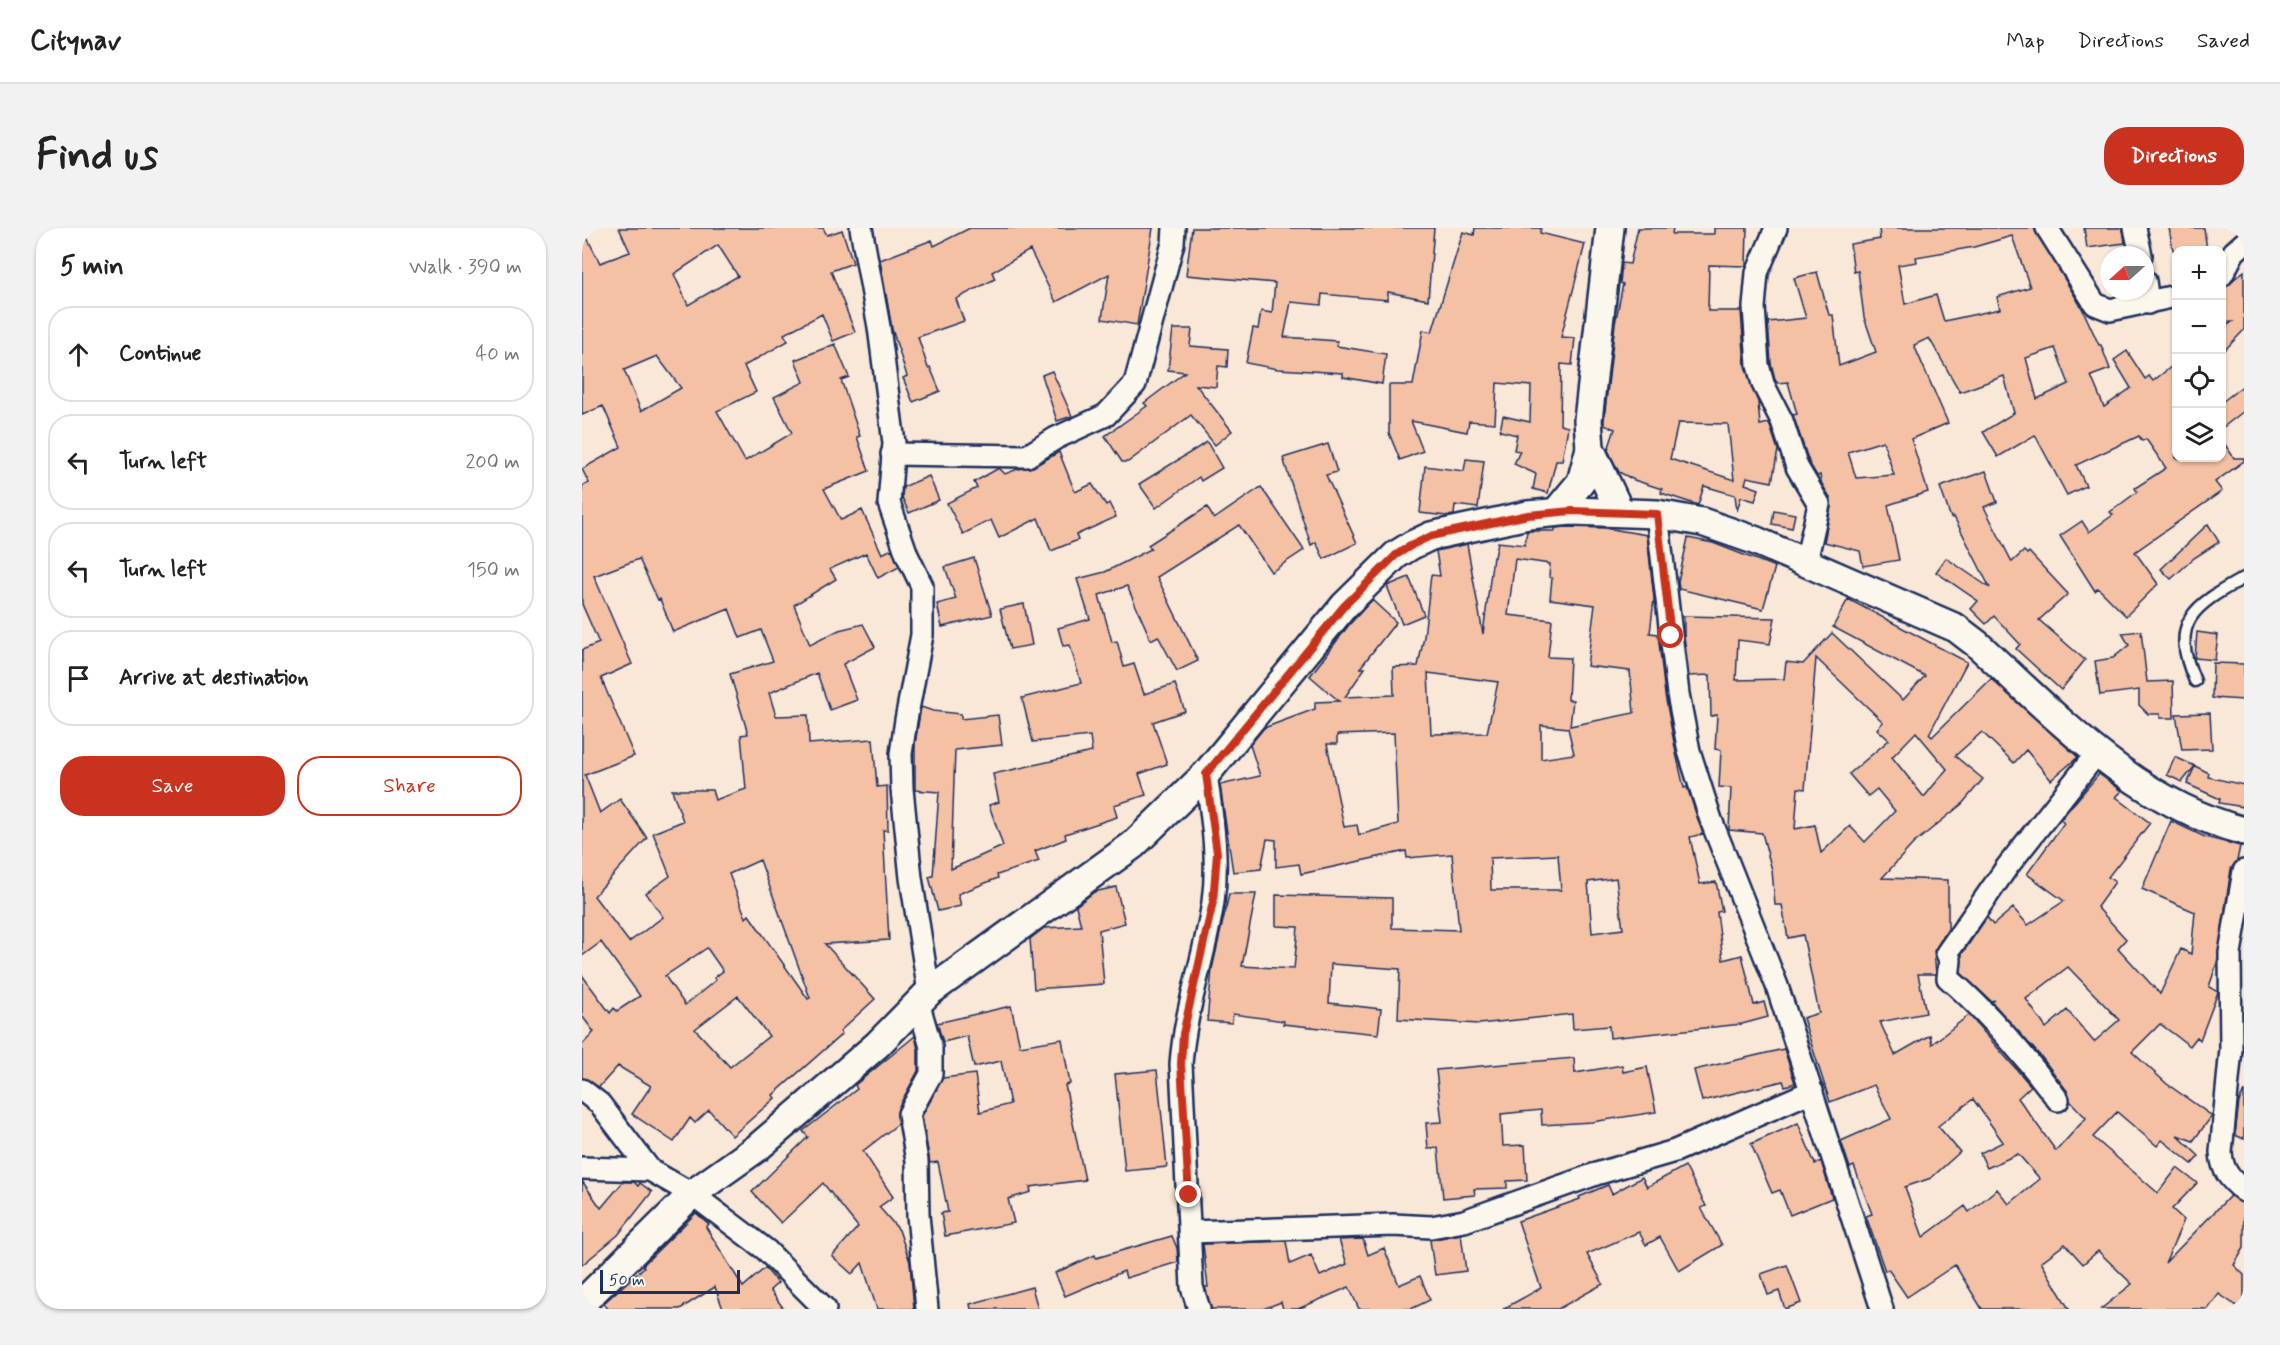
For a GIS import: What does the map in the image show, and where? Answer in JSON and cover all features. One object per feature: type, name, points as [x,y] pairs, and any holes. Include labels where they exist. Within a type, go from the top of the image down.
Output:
[{"type":"street","points":[[861,228],[879,327],[894,443],[889,503],[892,516],[922,586],[922,635],[901,754],[902,789],[923,997],[931,1044],[931,1074],[909,1114],[917,1161],[918,1215],[927,1309]]},
{"type":"street","points":[[892,454],[1027,456],[1056,438],[1106,415],[1135,384],[1173,243],[1174,228]]},
{"type":"street","points":[[1557,512],[1581,482],[1590,448],[1588,420],[1610,228]]},
{"type":"street","points":[[1776,228],[1757,273],[1754,307],[1758,365],[1763,384],[1782,421],[1797,467],[1819,504],[1806,562]]},
{"type":"street","points":[[2047,228],[2095,304],[2110,310],[2172,297]]},
{"type":"street","points":[[2135,228],[2139,246]]},
{"type":"street","points":[[2226,267],[2234,252],[2244,243]]},
{"type":"street","points":[[1590,448],[1620,512]]},
{"type":"street","points":[[582,1303],[692,1194],[757,1148],[877,1045],[923,997],[1133,845],[1206,774],[1344,606],[1396,555],[1431,536],[1486,522],[1557,512],[1657,514],[1702,522],[1806,562],[1956,628],[1977,644],[2097,753],[2144,787],[2185,810],[2244,831]]},
{"type":"street","points":[[1657,514],[1678,694],[1689,751],[1711,820],[1776,986],[1882,1309]]},
{"type":"street","points":[[2058,1100],[2020,1051],[1968,994],[1948,978],[1950,960],[1947,953],[2007,867],[2097,753]]},
{"type":"street","points":[[1198,1309],[1192,1287],[1181,1064],[1183,1034],[1213,902],[1217,853],[1206,774]]},
{"type":"street","points":[[2244,871],[2230,953],[2231,1049],[2221,1152],[2222,1165],[2229,1177],[2244,1191]]},
{"type":"street","points":[[582,1090],[600,1104],[650,1170],[692,1194],[766,1250],[825,1309]]},
{"type":"street","points":[[1190,1232],[1393,1225],[1431,1227],[1464,1221],[1596,1174],[1676,1151],[1812,1091]]},
{"type":"street","points":[[582,1168],[650,1170]]},
{"type":"lane","points":[[2195,681],[2185,659],[2182,644],[2185,630],[2196,610],[2221,590],[2244,578]]},
{"type":"building","points":[[582,228],[600,263],[630,252],[619,228],[823,228],[827,235],[842,230],[853,263],[831,271],[855,332],[833,341],[822,314],[784,334],[788,341],[744,366],[756,392],[717,411],[745,461],[792,433],[774,397],[804,382],[795,360],[835,344],[849,377],[841,380],[869,471],[824,489],[841,520],[862,510],[882,554],[892,549],[899,567],[878,578],[866,553],[830,569],[836,579],[794,605],[810,645],[839,630],[863,624],[875,647],[843,664],[857,700],[830,710],[817,673],[769,693],[776,716],[808,715],[809,744],[873,739],[877,787],[887,786],[888,830],[883,830],[889,940],[825,944],[875,999],[840,1031],[842,1034],[773,1095],[775,1098],[732,1136],[709,1110],[695,1123],[690,1118],[674,1142],[632,1114],[651,1086],[618,1066],[599,1087],[582,1078],[582,1045],[594,1032],[582,1016],[582,975],[610,1013],[614,1008],[617,1011],[640,996],[601,942],[582,956],[582,650],[599,643],[582,604],[582,486],[589,483],[582,469],[621,447],[603,406],[582,415]],"holes":[[[718,245],[738,276],[688,305],[674,274]],[[657,356],[681,388],[641,411],[624,370]],[[639,559],[658,600],[660,599],[673,632],[729,609],[740,638],[761,630],[773,661],[730,674],[748,734],[741,735],[746,789],[715,800],[712,790],[672,790],[683,821],[653,833],[670,876],[646,893],[663,917],[629,942],[594,896],[647,838],[620,799],[600,813],[585,775],[634,756],[601,678],[632,664],[594,576]],[[760,860],[810,998],[808,999],[749,915],[746,918],[729,874]],[[707,948],[723,971],[714,978],[716,980],[685,1005],[665,976]],[[738,996],[769,1036],[730,1067],[695,1029]]]},
{"type":"building","points":[[970,228],[1153,228],[1137,325],[1102,319],[1109,274],[1056,302],[1030,250],[992,272],[995,279],[956,299],[964,321],[918,337],[928,368],[930,367],[940,391],[913,402],[903,378],[907,376],[892,329],[880,260],[932,240],[934,246]]},
{"type":"building","points":[[1192,228],[1434,228],[1428,300],[1388,292],[1388,300],[1322,294],[1321,305],[1291,302],[1284,337],[1337,341],[1337,346],[1386,354],[1382,384],[1343,377],[1343,373],[1278,369],[1246,363],[1253,328],[1258,329],[1261,311],[1272,313],[1275,283],[1186,275]]},
{"type":"building","points":[[1475,228],[1541,228],[1540,233],[1585,244],[1561,337],[1575,338],[1572,365],[1561,364],[1560,425],[1568,427],[1562,461],[1556,461],[1548,493],[1533,489],[1536,474],[1514,464],[1520,451],[1514,450],[1517,435],[1500,431],[1503,416],[1530,422],[1531,386],[1497,383],[1495,423],[1469,421],[1467,432],[1411,421],[1423,451],[1400,460],[1389,433],[1389,385],[1413,385],[1423,330],[1432,332],[1463,232],[1474,235]]},
{"type":"building","points":[[1638,228],[1673,228],[1672,234],[1714,234],[1714,228],[1747,228],[1746,266],[1709,265],[1708,311],[1741,311],[1745,366],[1758,402],[1760,425],[1769,423],[1778,450],[1772,482],[1747,477],[1745,484],[1759,489],[1755,501],[1741,497],[1737,511],[1735,495],[1704,486],[1698,505],[1661,493],[1662,489],[1634,480],[1619,472],[1608,450],[1615,429],[1604,425],[1604,420],[1615,324],[1623,284],[1620,283],[1622,263],[1630,264]],"holes":[[[1678,423],[1728,424],[1734,480],[1670,459]]]},
{"type":"building","points":[[1879,228],[2034,228],[2082,308],[2101,345],[2110,369],[2091,376],[2104,407],[2131,388],[2114,360],[2127,351],[2145,379],[2149,376],[2153,381],[2172,366],[2172,462],[2226,462],[2226,446],[2234,458],[2244,458],[2244,461],[2215,482],[2222,491],[2135,552],[2158,584],[2126,616],[2098,588],[2095,591],[2060,536],[2082,521],[2089,532],[2113,515],[2110,512],[2137,492],[2135,488],[2166,468],[2146,439],[2142,441],[2139,436],[2076,465],[2086,486],[2067,495],[2035,435],[1998,457],[1983,432],[2014,413],[2004,376],[1960,392],[1929,338],[1914,345],[1948,423],[1911,439],[1928,492],[1888,505],[1899,560],[1863,566],[1860,551],[1824,542],[1831,507],[1830,498],[1821,482],[1820,475],[1817,476],[1809,462],[1793,415],[1797,414],[1788,382],[1777,383],[1775,379],[1771,363],[1768,322],[1806,318],[1794,278],[1817,272],[1829,315],[1833,315],[1839,366],[1876,352],[1864,317],[1858,271],[1854,272],[1850,244],[1880,239]],"holes":[[[2012,236],[2030,287],[1997,297],[2000,309],[1944,321],[1936,295],[1905,304],[1898,265],[1917,262],[1916,257],[1974,247]],[[2055,348],[2069,384],[2037,399],[2026,358]],[[1883,441],[1894,475],[1856,478],[1848,452]]]},
{"type":"building","points":[[2084,228],[2123,228],[2125,243],[2087,248]]},
{"type":"building","points":[[2169,228],[2204,228],[2206,246],[2172,246]]},
{"type":"building","points":[[2244,271],[2244,330],[2226,349],[2226,326],[2232,322],[2226,323],[2226,286]]},
{"type":"building","points":[[1173,329],[1192,329],[1190,346],[1228,349],[1227,367],[1218,366],[1216,387],[1196,385],[1232,431],[1215,445],[1191,415],[1128,462],[1122,462],[1105,436],[1147,406],[1144,403],[1185,372],[1168,370]]},
{"type":"building","points":[[1052,371],[1072,416],[1057,421],[1042,375]]},
{"type":"building","points":[[2244,385],[2244,411],[2226,425],[2226,408],[2226,399]]},
{"type":"building","points":[[1207,442],[1222,468],[1201,481],[1199,477],[1156,508],[1139,484]]},
{"type":"building","points":[[1328,444],[1337,472],[1326,475],[1357,543],[1324,559],[1316,542],[1311,545],[1283,458]]},
{"type":"building","points":[[1059,452],[1075,492],[1092,484],[1106,505],[1109,503],[1116,517],[1076,535],[1078,540],[1051,551],[1038,518],[999,538],[991,520],[963,534],[947,503],[977,488],[974,482],[999,468],[1005,474],[1033,467]]},
{"type":"building","points":[[1466,459],[1484,461],[1478,508],[1455,505],[1454,515],[1447,516],[1420,513],[1425,466],[1464,471]]},
{"type":"building","points":[[1986,471],[1997,502],[1984,507],[2012,562],[2024,551],[2027,554],[2029,552],[2068,594],[2039,620],[2085,660],[2061,690],[2016,649],[2020,644],[1994,616],[1986,624],[1971,609],[1978,601],[1936,572],[1946,558],[1990,588],[1954,517],[1951,518],[1940,487]]},
{"type":"building","points":[[929,476],[939,500],[909,513],[902,497],[903,487]]},
{"type":"building","points":[[1261,487],[1304,550],[1271,572],[1239,525],[1157,577],[1198,661],[1177,671],[1158,636],[1151,640],[1127,586],[1099,595],[1112,642],[1117,641],[1124,667],[1134,664],[1144,694],[1175,684],[1185,711],[1153,722],[1167,764],[1139,774],[1146,795],[1114,805],[1117,817],[1065,834],[1066,839],[1035,851],[1039,861],[997,875],[998,878],[958,894],[961,906],[938,911],[929,877],[933,876],[939,792],[915,790],[915,744],[921,707],[933,711],[961,714],[961,719],[998,715],[1002,745],[955,750],[951,869],[1003,846],[989,805],[999,802],[993,774],[1092,752],[1090,736],[1033,742],[1022,698],[1081,683],[1070,645],[1063,646],[1058,628],[1090,619],[1077,579],[1105,572],[1151,549],[1148,545],[1207,507],[1214,519]]},
{"type":"building","points":[[1774,510],[1795,514],[1792,528],[1772,524]]},
{"type":"building","points":[[2208,524],[2219,542],[2194,558],[2171,579],[2161,569]]},
{"type":"building","points":[[1555,528],[1605,528],[1647,535],[1654,599],[1650,633],[1658,634],[1665,695],[1676,753],[1684,788],[1687,787],[1703,834],[1690,837],[1700,884],[1716,882],[1722,911],[1717,912],[1723,960],[1742,955],[1754,1005],[1764,1002],[1768,1017],[1742,1024],[1610,1038],[1609,1026],[1573,1029],[1572,1014],[1479,1024],[1398,1019],[1400,969],[1331,964],[1329,1003],[1381,1009],[1378,1034],[1283,1024],[1284,1021],[1233,1014],[1232,1023],[1207,1021],[1212,969],[1229,894],[1256,894],[1242,966],[1294,969],[1298,927],[1276,926],[1276,895],[1392,898],[1392,928],[1459,930],[1452,854],[1407,858],[1406,851],[1301,874],[1299,864],[1276,867],[1276,840],[1267,839],[1261,869],[1233,872],[1220,785],[1260,776],[1250,745],[1264,728],[1315,709],[1315,702],[1339,701],[1310,676],[1349,625],[1372,600],[1396,622],[1360,668],[1365,668],[1345,697],[1394,695],[1393,667],[1418,666],[1424,637],[1431,575],[1440,576],[1436,551],[1467,544],[1483,634],[1493,557],[1495,557],[1498,542],[1525,545],[1527,531],[1555,531]],"holes":[[[1515,559],[1550,564],[1549,577],[1552,578],[1550,599],[1595,605],[1587,666],[1630,671],[1634,713],[1570,726],[1573,700],[1568,700],[1570,658],[1548,657],[1552,620],[1508,615]],[[1428,673],[1498,682],[1487,733],[1431,734]],[[1541,725],[1568,728],[1574,754],[1541,759]],[[1394,733],[1398,824],[1359,835],[1357,825],[1344,827],[1327,744],[1337,744],[1337,735]],[[1558,855],[1561,890],[1491,890],[1490,858]],[[1616,878],[1623,929],[1592,933],[1588,882]]]},
{"type":"building","points":[[1688,538],[1713,543],[1775,567],[1763,609],[1679,589],[1678,582]]},
{"type":"building","points":[[974,558],[992,615],[942,627],[937,604],[956,599],[945,567]]},
{"type":"building","points":[[1409,577],[1424,615],[1402,624],[1387,586]]},
{"type":"building","points":[[1848,599],[1967,662],[1929,734],[1932,737],[1991,679],[2078,757],[2051,780],[2026,750],[2014,763],[1982,732],[1955,756],[1983,779],[1962,804],[1913,844],[1882,878],[1948,880],[1948,929],[1934,951],[1936,974],[1918,974],[1926,1013],[1880,1022],[1895,1055],[1930,1035],[1932,1044],[1969,1015],[2031,1086],[2018,1098],[2056,1151],[2086,1118],[2070,1101],[2068,1092],[2043,1059],[1992,1002],[1995,1000],[1991,1001],[1961,973],[1962,954],[1987,917],[1993,925],[2013,908],[2028,925],[2064,901],[2027,874],[2064,823],[2060,820],[2099,774],[2122,791],[2116,797],[2150,823],[2108,877],[2115,882],[2097,907],[2126,939],[2118,948],[2160,994],[2181,949],[2191,954],[2195,912],[2142,889],[2171,821],[2205,837],[2240,846],[2237,861],[2231,869],[2217,963],[2209,987],[2218,992],[2200,1040],[2197,1037],[2190,1046],[2160,1024],[2132,1052],[2167,1084],[2212,1116],[2193,1141],[2177,1135],[2199,1156],[2192,1164],[2162,1140],[2157,1146],[2117,1112],[2093,1137],[2158,1193],[2177,1168],[2197,1183],[2172,1209],[2184,1220],[2165,1263],[2230,1196],[2244,1203],[2244,1248],[2234,1265],[2244,1275],[2244,1299],[2238,1307],[2219,1294],[2208,1309],[2101,1309],[2132,1284],[2098,1251],[2083,1264],[2065,1244],[2041,1262],[2069,1309],[1982,1309],[1955,1265],[1907,1297],[1888,1269],[1885,1271],[1866,1216],[1872,1214],[1854,1166],[1850,1168],[1841,1141],[1891,1119],[1874,1085],[1830,1102],[1803,1018],[1819,1013],[1803,935],[1788,938],[1782,905],[1775,905],[1772,870],[1762,833],[1729,830],[1731,788],[1719,787],[1721,750],[1715,749],[1717,715],[1711,716],[1710,675],[1689,676],[1684,616],[1775,618],[1770,644],[1738,640],[1736,680],[1784,679],[1786,662],[1803,664],[1832,633],[1903,700],[1925,676],[1833,627]],"holes":[[[1816,658],[1883,722],[1877,729],[1889,740],[1849,774],[1868,796],[1877,789],[1895,811],[1865,842],[1850,826],[1821,853],[1815,825],[1795,829],[1798,788],[1805,789]],[[1916,732],[1947,769],[1924,797],[1892,757]],[[2068,967],[2119,1020],[2094,1042],[2067,1010],[2046,1028],[2026,999]],[[1973,1099],[2003,1142],[1980,1153],[1987,1168],[2018,1154],[2040,1179],[2009,1204],[1997,1189],[1969,1212],[1965,1206],[1923,1237],[1905,1187],[1931,1178],[1960,1152],[1938,1126]]]},
{"type":"building","points":[[1024,604],[1032,645],[1010,649],[1000,609]]},
{"type":"building","points":[[2141,631],[2147,682],[2173,681],[2174,718],[2160,718],[2160,714],[2148,714],[2139,705],[2139,690],[2100,695],[2095,661],[2113,658],[2129,645],[2122,633]]},
{"type":"building","points":[[2197,632],[2218,635],[2215,660],[2195,658]]},
{"type":"building","points":[[2213,663],[2244,664],[2244,700],[2212,698]]},
{"type":"building","points":[[2210,713],[2212,749],[2182,750],[2176,714]]},
{"type":"building","points":[[2175,757],[2195,766],[2182,782],[2167,775]]},
{"type":"building","points":[[2195,766],[2209,773],[2208,777],[2244,785],[2244,807],[2219,803],[2220,799],[2187,784]]},
{"type":"building","points":[[1116,887],[1125,923],[1099,930],[1104,984],[1034,989],[1030,939],[1044,928],[1081,926],[1076,906],[1094,892]]},
{"type":"building","points":[[1011,1006],[1020,1046],[1062,1039],[1070,1084],[1065,1085],[1085,1180],[1030,1187],[1031,1192],[1008,1199],[1014,1223],[945,1236],[941,1213],[948,1212],[938,1162],[930,1163],[922,1116],[943,1078],[975,1074],[980,1112],[1010,1104],[1001,1061],[974,1067],[967,1036],[943,1042],[937,1023]]},
{"type":"building","points":[[915,1036],[918,1049],[918,1071],[898,1108],[898,1124],[863,1151],[893,1197],[879,1207],[899,1230],[910,1262],[914,1309],[877,1309],[862,1263],[852,1274],[832,1256],[858,1227],[823,1183],[781,1223],[752,1192],[808,1137],[803,1131],[857,1089],[855,1085]]},
{"type":"building","points":[[1784,1049],[1795,1083],[1785,1086],[1783,1081],[1702,1101],[1694,1070]]},
{"type":"building","points":[[1574,1058],[1575,1073],[1622,1065],[1623,1072],[1647,1067],[1656,1112],[1592,1122],[1542,1125],[1541,1110],[1501,1114],[1503,1146],[1525,1145],[1527,1180],[1507,1181],[1507,1188],[1474,1189],[1475,1195],[1443,1198],[1438,1148],[1428,1149],[1426,1123],[1442,1122],[1436,1070]]},
{"type":"building","points":[[1157,1070],[1167,1167],[1125,1171],[1115,1074]]},
{"type":"building","points":[[2244,1091],[2244,1139],[2235,1135],[2239,1102]]},
{"type":"building","points":[[1798,1123],[1815,1164],[1821,1161],[1832,1198],[1790,1215],[1780,1190],[1772,1193],[1751,1144]]},
{"type":"building","points":[[1685,1166],[1706,1206],[1701,1208],[1722,1245],[1679,1271],[1660,1237],[1646,1245],[1639,1232],[1587,1254],[1603,1284],[1558,1309],[1503,1309],[1541,1288],[1518,1221],[1580,1199],[1579,1197],[1608,1185],[1612,1194],[1642,1177],[1647,1187]]},
{"type":"building","points":[[582,1181],[601,1208],[623,1182],[634,1182],[638,1186],[640,1183],[652,1192],[618,1235],[582,1265]]},
{"type":"building","points":[[696,1213],[709,1224],[706,1227],[743,1287],[765,1268],[778,1283],[770,1290],[784,1309],[723,1309],[715,1287],[680,1309],[608,1309],[604,1303],[644,1267],[643,1265]]},
{"type":"building","points":[[1461,1234],[1466,1271],[1435,1275],[1430,1240]]},
{"type":"building","points":[[1172,1236],[1177,1248],[1178,1262],[1126,1278],[1124,1271],[1065,1296],[1055,1273],[1095,1255],[1096,1258]]},
{"type":"building","points":[[1363,1239],[1368,1255],[1384,1248],[1399,1285],[1420,1276],[1430,1300],[1411,1309],[1359,1309],[1349,1287],[1298,1309],[1283,1309],[1281,1302],[1263,1309],[1211,1309],[1205,1287],[1208,1287],[1203,1244],[1286,1241],[1290,1264],[1311,1255],[1320,1276],[1347,1264],[1339,1240]]},
{"type":"building","points":[[1787,1265],[1801,1303],[1785,1309],[1779,1291],[1768,1295],[1761,1274]]},
{"type":"building","points":[[1032,1287],[1038,1309],[971,1309],[970,1304]]},
{"type":"route","points":[[1189,1195],[1181,1064],[1183,1034],[1213,902],[1217,853],[1206,774],[1344,606],[1396,555],[1431,536],[1486,522],[1528,515],[1572,511],[1657,514],[1671,636]]}]
